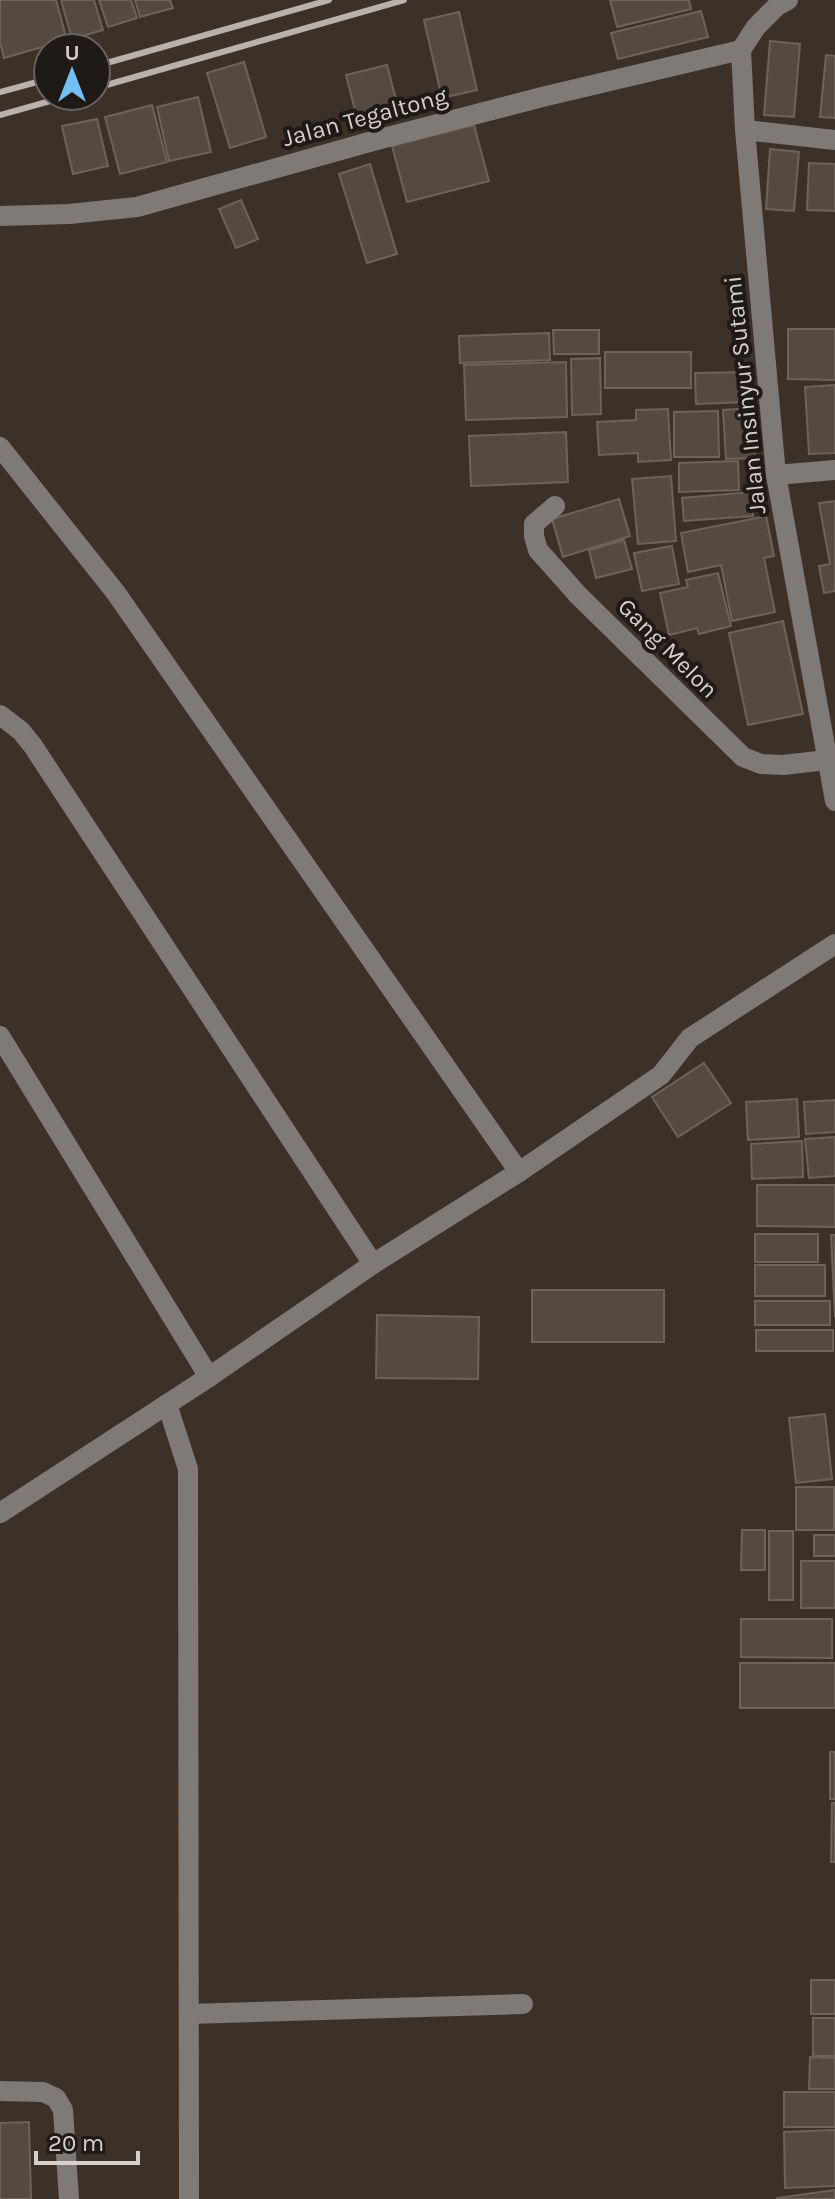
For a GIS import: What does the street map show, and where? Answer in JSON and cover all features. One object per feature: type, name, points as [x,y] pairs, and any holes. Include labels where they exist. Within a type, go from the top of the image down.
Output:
[{"type":"street","points":[[741,50],[756,27],[777,6],[788,0]]},
{"type":"street","name":"Jalan Insinyur Sutami","points":[[741,50],[745,130],[776,475],[835,801]]},
{"type":"street","name":"Jalan Tegaltong","points":[[0,216],[69,214],[137,207],[542,97],[741,50]]},
{"type":"street","points":[[745,130],[835,140]]},
{"type":"street","points":[[0,447],[116,593],[519,1172]]},
{"type":"street","points":[[776,475],[835,470]]},
{"type":"street","name":"Gang Melon","points":[[555,506],[534,524],[538,550],[578,595],[718,734],[743,757],[761,764],[827,760]]},
{"type":"street","points":[[0,715],[21,731],[33,746],[373,1264]]},
{"type":"street","points":[[0,1513],[209,1377],[373,1264],[519,1172],[661,1075],[690,1038],[835,944]]},
{"type":"street","points":[[0,1036],[209,1377]]},
{"type":"street","points":[[167,1404],[188,1469],[189,2199]]},
{"type":"street","points":[[189,2014],[523,2004]]},
{"type":"street","points":[[0,2091],[43,2092],[56,2098],[63,2110],[69,2199]]},
{"type":"building","points":[[0,0],[56,0],[65,32],[32,32],[32,50],[4,58],[0,42]]},
{"type":"building","points":[[61,0],[94,0],[103,30],[70,32]]},
{"type":"building","points":[[99,0],[131,0],[137,18],[108,27]]},
{"type":"building","points":[[135,0],[170,0],[173,8],[140,17]]},
{"type":"building","points":[[610,0],[689,0],[691,9],[617,27]]},
{"type":"building","points":[[701,11],[708,37],[618,59],[611,33]]},
{"type":"building","points":[[459,12],[477,90],[442,98],[424,20]]},
{"type":"building","points":[[770,41],[800,44],[794,117],[764,115]]},
{"type":"building","points":[[826,55],[835,56],[835,118],[820,117]]},
{"type":"building","points":[[244,62],[266,137],[230,148],[207,73]]},
{"type":"building","points":[[387,65],[398,107],[357,118],[346,75]]},
{"type":"building","points":[[198,97],[211,152],[169,161],[157,107]]},
{"type":"building","points":[[152,105],[167,162],[120,174],[105,117]]},
{"type":"building","points":[[97,119],[108,166],[73,174],[62,126]]},
{"type":"building","points":[[474,125],[489,181],[407,202],[392,146]]},
{"type":"building","points":[[770,149],[799,152],[794,211],[766,209]]},
{"type":"building","points":[[809,163],[835,164],[835,211],[807,210]]},
{"type":"building","points":[[370,164],[397,254],[367,263],[339,174]]},
{"type":"building","points":[[241,200],[258,239],[236,248],[219,209]]},
{"type":"building","points":[[788,329],[835,329],[835,380],[788,379]]},
{"type":"building","points":[[553,330],[599,330],[599,354],[554,354]]},
{"type":"building","points":[[549,333],[550,360],[460,363],[459,336]]},
{"type":"building","points":[[605,352],[691,352],[691,388],[605,388]]},
{"type":"building","points":[[600,358],[601,414],[572,415],[571,359]]},
{"type":"building","points":[[566,362],[567,417],[466,420],[464,365]]},
{"type":"building","points":[[746,372],[747,402],[696,404],[695,373]]},
{"type":"building","points":[[835,385],[835,453],[809,454],[805,387]]},
{"type":"building","points":[[752,408],[755,458],[726,459],[723,410]]},
{"type":"building","points":[[668,409],[671,460],[638,462],[638,453],[599,455],[597,422],[636,420],[636,410]]},
{"type":"building","points":[[718,411],[719,457],[674,457],[674,412]]},
{"type":"building","points":[[566,432],[568,482],[471,486],[469,436]]},
{"type":"building","points":[[738,461],[739,490],[679,492],[679,463]]},
{"type":"building","points":[[671,476],[676,541],[638,544],[632,479]]},
{"type":"building","points":[[751,492],[753,516],[684,521],[682,498]]},
{"type":"building","points":[[619,499],[630,536],[563,557],[552,519]]},
{"type":"building","points":[[835,501],[835,591],[824,593],[819,566],[830,564],[819,503]]},
{"type":"building","points":[[766,516],[774,556],[764,558],[775,612],[732,621],[721,565],[688,572],[681,533]]},
{"type":"building","points":[[624,540],[632,569],[596,578],[589,550]]},
{"type":"building","points":[[672,546],[679,584],[642,591],[634,553]]},
{"type":"building","points":[[718,573],[731,626],[699,634],[697,628],[669,635],[660,593],[688,587],[686,580]]},
{"type":"building","points":[[783,621],[803,714],[748,725],[729,633]]},
{"type":"building","points":[[704,1063],[731,1103],[678,1137],[652,1097]]},
{"type":"building","points":[[797,1099],[799,1137],[748,1140],[746,1102]]},
{"type":"building","points":[[835,1100],[835,1132],[806,1134],[804,1102]]},
{"type":"building","points":[[835,1137],[835,1176],[809,1178],[805,1139]]},
{"type":"building","points":[[802,1141],[803,1177],[752,1179],[751,1144]]},
{"type":"building","points":[[757,1185],[835,1185],[835,1227],[757,1226]]},
{"type":"building","points":[[755,1234],[818,1234],[818,1262],[755,1262]]},
{"type":"building","points":[[831,1235],[835,1235],[835,1317]]},
{"type":"building","points":[[755,1265],[825,1265],[825,1296],[755,1296]]},
{"type":"building","points":[[532,1290],[664,1290],[664,1342],[532,1342]]},
{"type":"building","points":[[755,1301],[830,1301],[830,1325],[755,1325]]},
{"type":"building","points":[[377,1315],[479,1317],[478,1379],[376,1378]]},
{"type":"building","points":[[756,1330],[833,1330],[833,1351],[756,1351]]},
{"type":"building","points":[[825,1414],[832,1479],[796,1483],[789,1418]]},
{"type":"building","points":[[796,1487],[834,1487],[834,1530],[796,1530]]},
{"type":"building","points":[[742,1530],[765,1530],[765,1570],[741,1570]]},
{"type":"building","points":[[769,1531],[793,1531],[793,1600],[769,1600]]},
{"type":"building","points":[[814,1535],[835,1535],[835,1556],[814,1556]]},
{"type":"building","points":[[801,1561],[835,1561],[835,1608],[801,1608]]},
{"type":"building","points":[[741,1619],[832,1619],[832,1658],[741,1657]]},
{"type":"building","points":[[740,1663],[835,1663],[835,1708],[740,1708]]},
{"type":"building","points":[[830,1752],[835,1752],[835,1799],[830,1799]]},
{"type":"building","points":[[832,1803],[835,1803],[835,1862],[831,1862]]},
{"type":"building","points":[[811,1980],[835,1980],[835,2014],[811,2014]]},
{"type":"building","points":[[813,2018],[835,2018],[835,2056],[813,2056]]},
{"type":"building","points":[[810,2057],[835,2058],[835,2089],[809,2089]]},
{"type":"building","points":[[784,2092],[835,2092],[835,2127],[784,2127]]},
{"type":"building","points":[[29,2122],[31,2199],[0,2199],[0,2123]]},
{"type":"building","points":[[835,2130],[835,2186],[785,2188],[784,2132]]},
{"type":"building","points":[[835,2190],[835,2199],[777,2199],[777,2198]]},
{"type":"railway","points":[[112,61],[329,0]]},
{"type":"railway","points":[[112,83],[404,0]]},
{"type":"railway","points":[[0,92],[32,83]]},
{"type":"railway","points":[[0,115],[32,106]]}]
